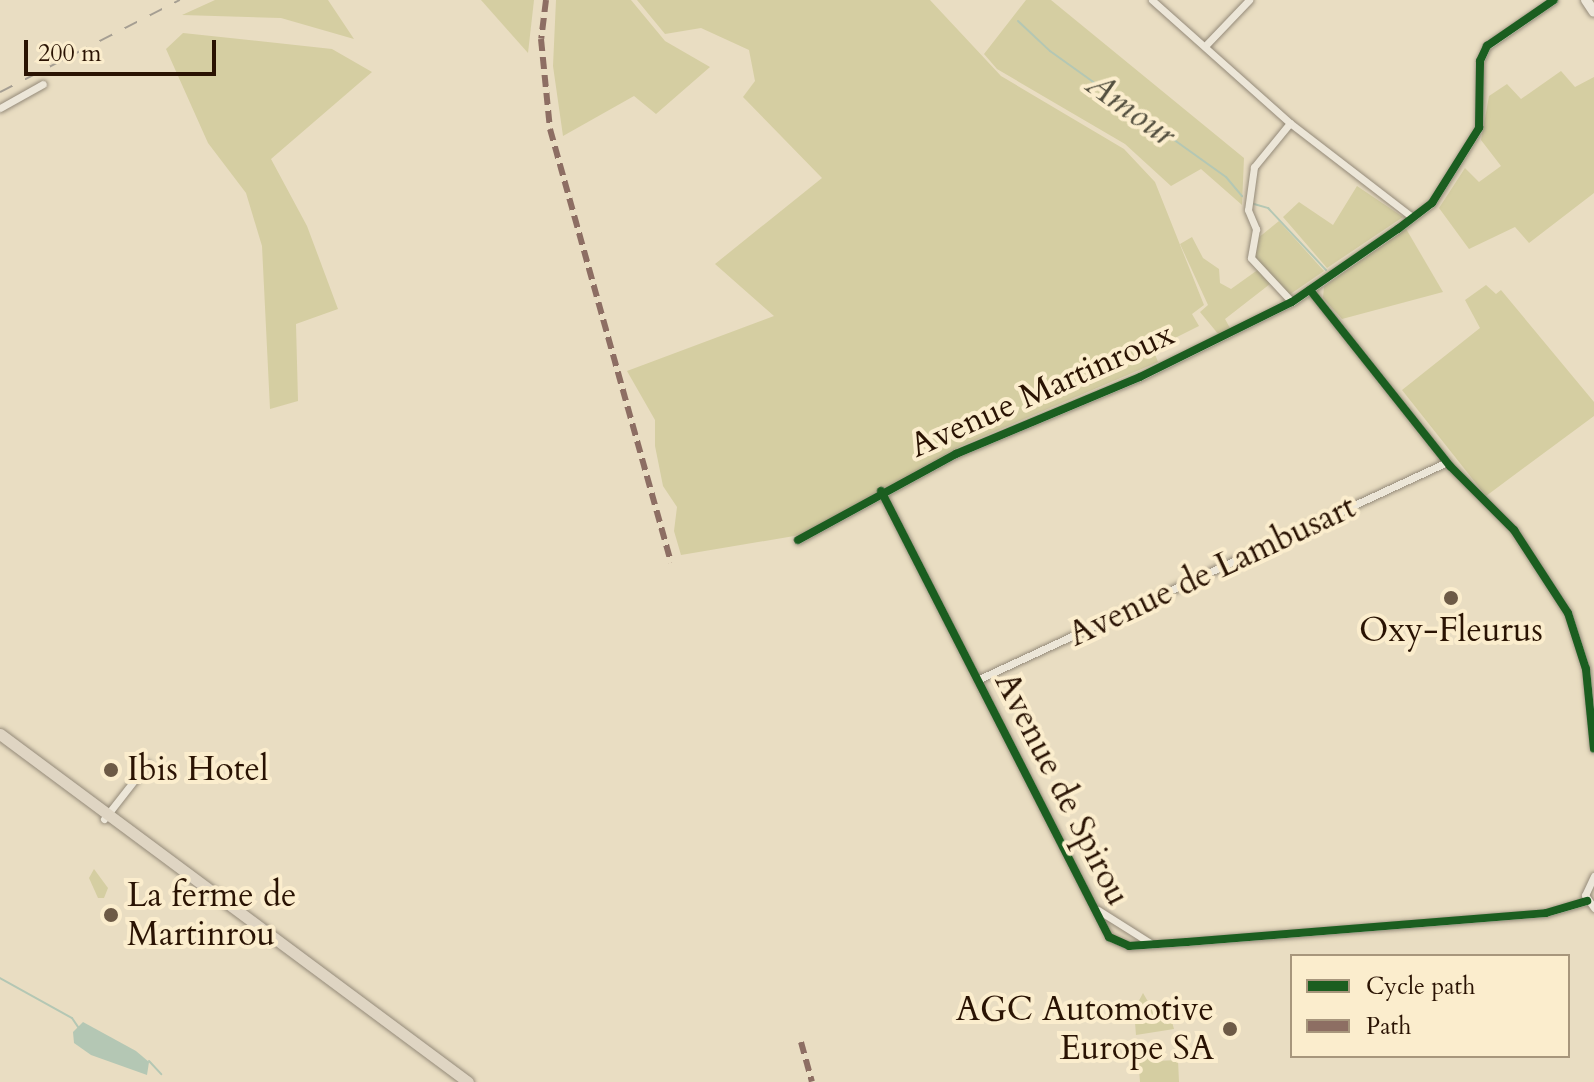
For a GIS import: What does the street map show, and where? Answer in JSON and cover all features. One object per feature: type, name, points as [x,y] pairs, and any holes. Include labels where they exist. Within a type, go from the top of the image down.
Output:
[{"type":"main road","points":[[1586,0],[1594,12]]},
{"type":"main road","points":[[0,734],[457,1082]]},
{"type":"main road","points":[[0,742],[106,816],[468,1082]]},
{"type":"street","points":[[1152,0],[1290,123],[1412,217]]},
{"type":"street","points":[[1205,46],[1249,0]]},
{"type":"street","name":"Avenue Martinroux","points":[[798,540],[821,532],[881,491],[1140,377],[1292,302],[1432,203],[1479,128],[1480,61],[1487,46],[1554,0]]},
{"type":"street","points":[[0,108],[43,84]]},
{"type":"street","points":[[1290,123],[1254,167],[1248,210],[1256,229],[1251,258],[1292,302]]},
{"type":"street","points":[[1310,290],[1447,462],[1514,530],[1568,613],[1586,669],[1594,749]]},
{"type":"street","name":"Avenue de Lambusart","points":[[977,680],[1447,462]]},
{"type":"street","name":"Avenue de Spirou","points":[[881,491],[1109,937],[1129,946],[1154,945],[1546,913],[1587,901]]},
{"type":"street","points":[[106,816],[147,764]]},
{"type":"street","points":[[1594,876],[1585,889],[1587,901],[1594,908]]},
{"type":"street","name":"Avenue de Spirou","points":[[1094,907],[1154,945]]},
{"type":"shaded area","points":[[215,0],[328,0],[354,39],[281,18],[182,15]]},
{"type":"shaded area","points":[[481,0],[534,0],[528,53]]},
{"type":"shaded area","points":[[556,0],[631,0],[665,41],[710,67],[656,114],[634,96],[563,136],[553,66]]},
{"type":"shaded area","points":[[637,0],[930,0],[1001,76],[1124,149],[1155,182],[1204,305],[1192,314],[1199,326],[1153,349],[1158,362],[961,446],[800,535],[681,555],[674,531],[677,507],[663,486],[655,446],[655,420],[627,371],[774,316],[715,264],[822,178],[743,97],[755,81],[749,50],[701,28],[665,34]]},
{"type":"shaded area","points":[[1026,0],[1051,0],[1244,158],[1242,205],[1201,169],[1171,186],[1125,144],[997,69],[984,54]]},
{"type":"shaded area","points":[[183,33],[332,49],[372,72],[271,159],[307,226],[338,309],[296,324],[298,401],[270,409],[262,246],[246,193],[208,143],[166,49]]},
{"type":"shaded area","points":[[1561,71],[1575,87],[1594,77],[1594,193],[1529,243],[1515,227],[1469,249],[1439,208],[1465,168],[1479,182],[1501,166],[1481,140],[1489,96],[1507,84],[1521,99]]},
{"type":"shaded area","points":[[1357,186],[1403,217],[1327,268],[1283,217],[1299,202],[1333,225]]},
{"type":"shaded area","points":[[1279,221],[1324,271],[1289,295],[1254,256],[1258,238]]},
{"type":"shaded area","points":[[1405,227],[1443,292],[1342,319],[1323,298],[1324,287]]},
{"type":"shaded area","points":[[1192,237],[1203,258],[1219,269],[1220,283],[1231,289],[1259,269],[1270,284],[1225,319],[1230,328],[1219,335],[1200,312],[1208,305],[1180,244]]},
{"type":"shaded area","points":[[1486,285],[1496,294],[1501,290],[1594,402],[1594,416],[1486,496],[1402,390],[1480,328],[1465,300]]},
{"type":"shaded area","points":[[94,869],[108,888],[104,898],[98,898],[89,878]]},
{"type":"shaded area","points":[[1143,993],[1150,1005],[1162,1011],[1164,1024],[1172,1022],[1174,1029],[1136,1035],[1134,1010]]},
{"type":"shaded area","points":[[83,1022],[136,1051],[149,1062],[147,1075],[91,1055],[74,1043],[73,1032]]},
{"type":"shaded area","points":[[1153,1042],[1155,1061],[1178,1060],[1179,1082],[1140,1082],[1138,1055]]},
{"type":"waterway","name":"Amour","points":[[1018,21],[1050,51],[1226,177],[1242,196]]},
{"type":"waterway","name":"Amour","points":[[1254,204],[1268,208],[1326,270]]},
{"type":"waterway","points":[[0,978],[72,1018],[78,1027]]},
{"type":"waterway","points":[[149,1061],[161,1074]]},
{"type":"railway","points":[[0,92],[180,0]]},
{"type":"marked path","points":[[546,0],[541,39],[550,129],[671,562]]},
{"type":"marked path","points":[[801,1042],[812,1082]]},
{"type":"cycle path","points":[[798,540],[956,454],[1140,377],[1292,302],[1398,229],[1432,203],[1479,128],[1480,61],[1487,46],[1554,0]]},
{"type":"cycle path","points":[[1310,290],[1450,466],[1514,530],[1568,613],[1586,669],[1594,749]]},
{"type":"cycle path","points":[[881,491],[1109,937],[1129,946],[1187,942],[1546,913],[1587,901]]},
{"type":"place","name":"Oxy-Fleurus","points":[[1451,598]]},
{"type":"place","name":"Ibis Hotel","points":[[111,770]]},
{"type":"place","name":"La ferme de Martinrou","points":[[111,915]]},
{"type":"place","name":"AGC Automotive Europe SA","points":[[1230,1029]]}]
